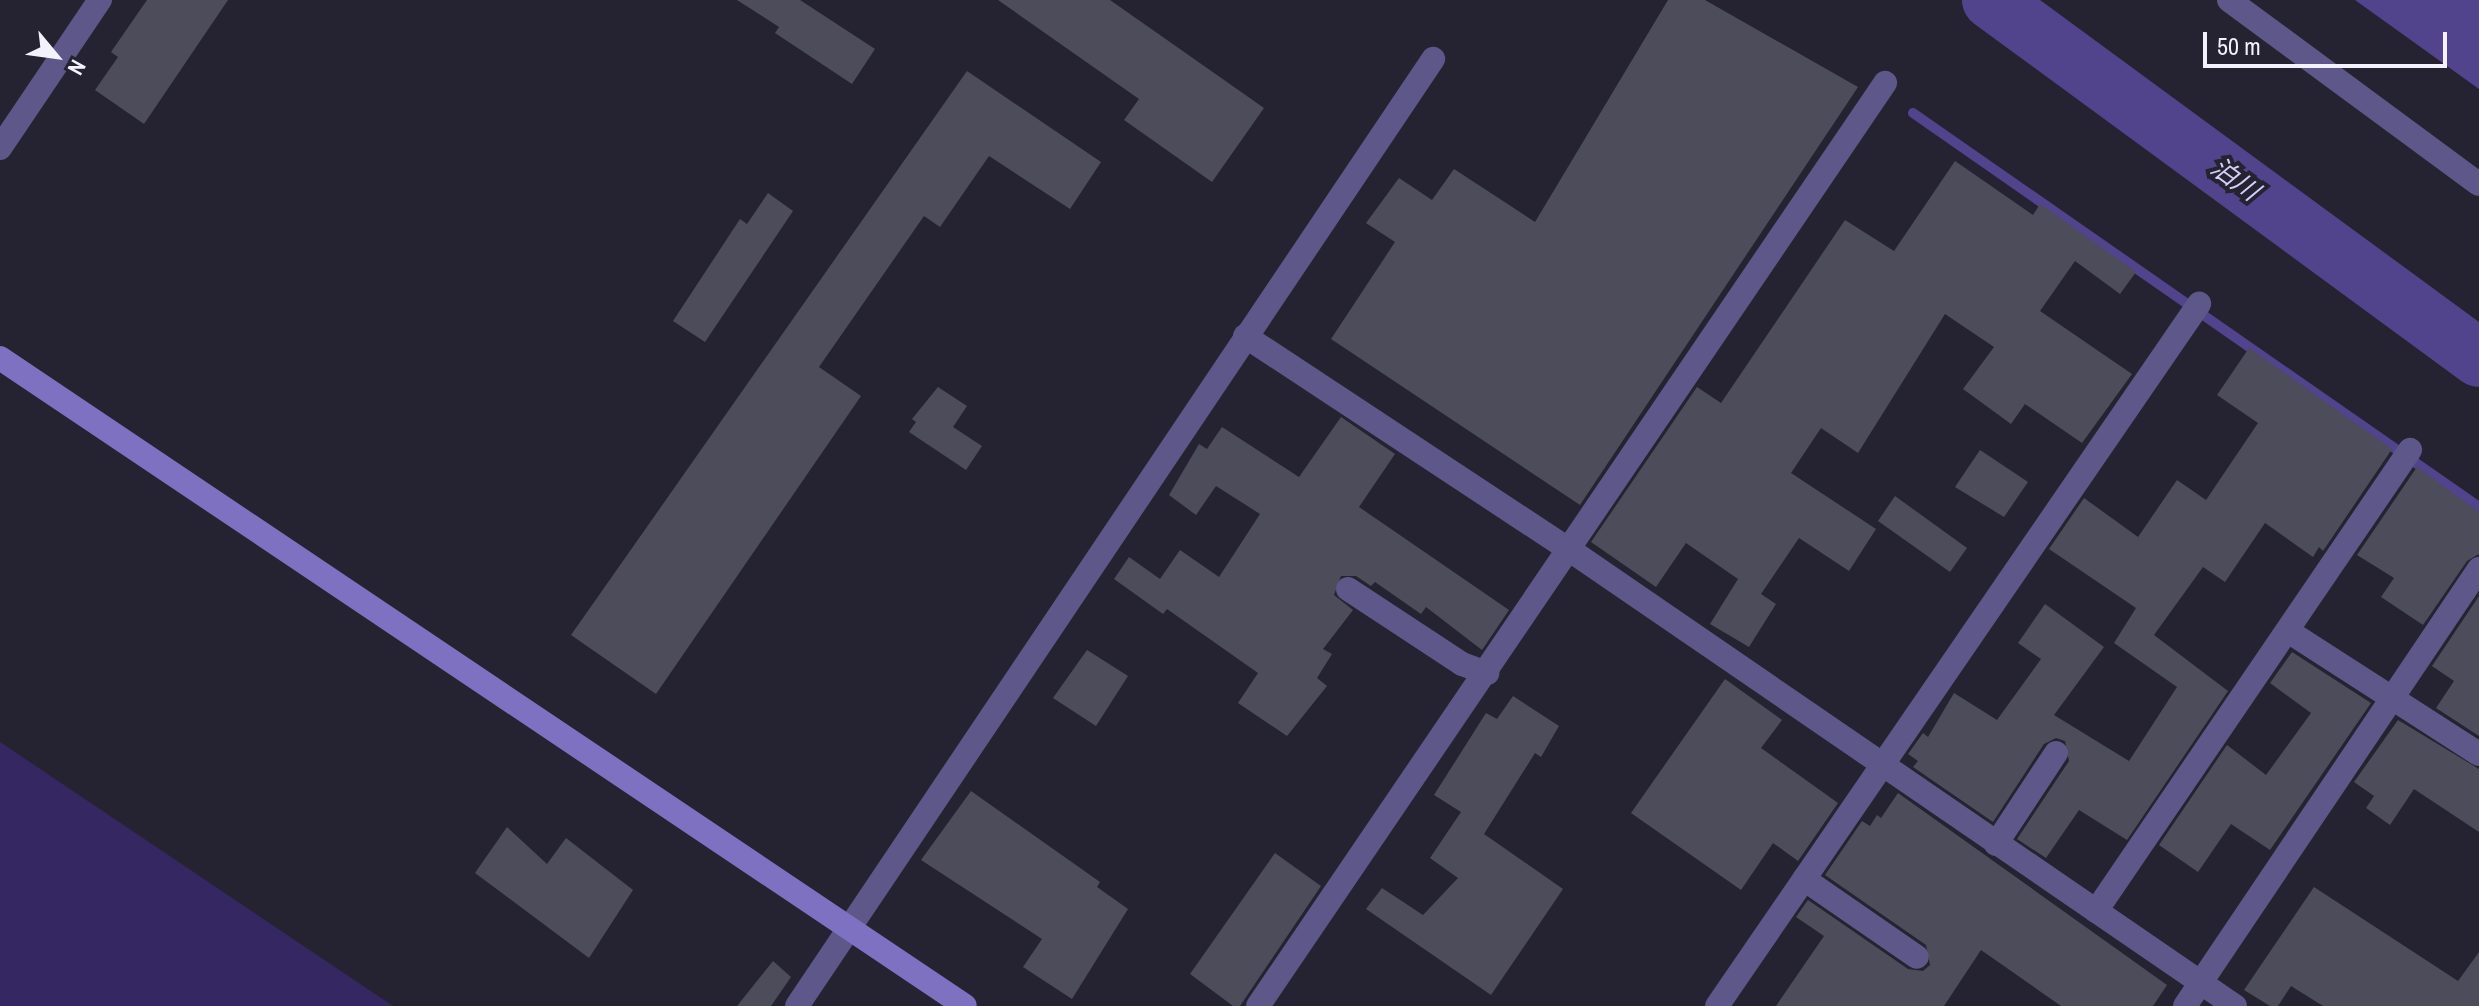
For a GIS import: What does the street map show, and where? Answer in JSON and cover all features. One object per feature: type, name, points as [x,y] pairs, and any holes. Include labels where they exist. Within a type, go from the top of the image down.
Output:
[{"type":"street","points":[[0,148],[100,0]]},
{"type":"street","points":[[2229,0],[2479,184]]},
{"type":"street","points":[[797,1006],[1433,59]]},
{"type":"street","points":[[1258,1006],[1559,568],[1567,548],[1885,83]]},
{"type":"street","points":[[1717,1006],[2199,304]]},
{"type":"street","points":[[1245,336],[1567,548],[1882,767],[2235,1006]]},
{"type":"street","points":[[0,358],[849,931],[965,1006]]},
{"type":"street","points":[[2096,911],[2410,450]]},
{"type":"street","points":[[2185,1006],[2479,569]]},
{"type":"street","points":[[1348,589],[1462,664],[1487,673]]},
{"type":"street","points":[[2288,631],[2479,754]]},
{"type":"street","points":[[1996,844],[2056,753]]},
{"type":"street","points":[[1804,879],[1917,957]]},
{"type":"shaded area","points":[[2355,0],[2479,0],[2479,89]]},
{"type":"shaded area","points":[[0,742],[393,1006],[0,1006]]},
{"type":"building","points":[[147,0],[228,0],[144,124],[95,90],[118,57],[111,52]]},
{"type":"building","points":[[737,0],[800,0],[875,49],[852,84],[775,33],[779,27]]},
{"type":"building","points":[[998,0],[1110,0],[1264,108],[1212,182],[1124,120],[1139,99]]},
{"type":"building","points":[[1668,0],[1705,0],[1858,87],[1580,505],[1331,339],[1395,242],[1366,223],[1399,178],[1432,200],[1454,169],[1535,222]]},
{"type":"building","points":[[967,71],[1101,162],[1070,209],[989,156],[940,227],[924,216],[819,367],[861,396],[656,694],[571,635]]},
{"type":"building","points":[[1955,161],[2033,215],[2040,204],[2136,272],[2120,294],[2075,261],[2040,311],[2132,374],[2082,443],[2025,404],[2011,424],[1963,389],[1994,347],[1945,314],[1858,453],[1821,428],[1791,473],[1876,529],[1849,571],[1799,538],[1761,594],[1776,604],[1749,647],[1710,624],[1738,579],[1686,543],[1656,587],[1591,542],[1697,387],[1721,403],[1845,220],[1894,251]]},
{"type":"building","points":[[768,193],[793,211],[705,342],[673,321],[740,219],[747,224]]},
{"type":"building","points":[[2249,348],[2392,449],[2323,551],[2319,547],[2313,557],[2265,523],[2225,582],[2203,567],[2154,635],[2228,691],[2127,840],[2079,810],[2046,858],[2017,839],[2069,761],[2065,741],[2056,738],[2044,744],[1993,822],[1913,767],[1918,761],[1908,754],[1923,733],[1928,737],[1954,693],[1997,720],[2041,659],[2018,643],[2045,604],[2104,647],[2054,715],[2129,761],[2177,687],[2114,643],[2136,608],[2049,549],[2084,498],[2138,537],[2177,480],[2206,500],[2258,423],[2217,395]]},
{"type":"building","points":[[938,387],[967,406],[953,427],[982,446],[966,470],[909,432],[916,422],[912,419]]},
{"type":"building","points":[[1341,417],[1395,454],[1359,507],[1509,610],[1482,650],[1426,607],[1421,614],[1375,582],[1371,586],[1356,576],[1341,576],[1334,595],[1353,610],[1323,649],[1332,654],[1317,678],[1327,686],[1287,736],[1238,703],[1258,673],[1167,609],[1163,614],[1114,579],[1129,557],[1160,579],[1180,550],[1219,577],[1260,514],[1216,486],[1196,515],[1169,495],[1199,444],[1207,449],[1222,427],[1299,477]]},
{"type":"building","points":[[1980,450],[2028,482],[2004,517],[1955,487]]},
{"type":"building","points":[[2417,467],[2479,512],[2479,554],[2467,561],[2423,625],[2381,597],[2394,578],[2357,555]]},
{"type":"building","points":[[1895,496],[1967,548],[1950,572],[1878,521]]},
{"type":"building","points":[[2479,596],[2479,736],[2436,708],[2454,681],[2432,666]]},
{"type":"building","points":[[1087,650],[1128,676],[1096,726],[1053,698]]},
{"type":"building","points":[[2292,652],[2371,703],[2270,850],[2231,824],[2198,872],[2159,845],[2227,745],[2266,775],[2311,713],[2270,683]]},
{"type":"building","points":[[1725,679],[1782,720],[1761,748],[1838,803],[1798,861],[1773,843],[1741,890],[1631,813]]},
{"type":"building","points":[[1513,696],[1559,726],[1541,757],[1535,753],[1484,834],[1563,889],[1491,995],[1366,909],[1382,888],[1423,915],[1458,878],[1430,858],[1461,812],[1434,795],[1486,713],[1497,719]]},
{"type":"building","points":[[2398,720],[2479,769],[2479,832],[2414,789],[2390,825],[2366,808],[2374,796],[2354,782]]},
{"type":"building","points":[[971,791],[1100,882],[1097,887],[1128,909],[1072,999],[1023,967],[1042,939],[921,860]]},
{"type":"building","points":[[1898,793],[2167,985],[2153,1006],[2061,1006],[1981,950],[1944,1006],[1776,1006],[1824,936],[1796,917],[1808,900],[1908,969],[1923,971],[1930,965],[1926,945],[1825,875],[1862,821],[1870,826],[1877,815],[1881,818]]},
{"type":"building","points":[[507,827],[547,864],[566,838],[633,890],[589,958],[475,873]]},
{"type":"building","points":[[1275,853],[1321,886],[1240,1006],[1233,1006],[1190,974]]},
{"type":"building","points":[[2314,887],[2458,981],[2479,952],[2479,1006],[2323,1006],[2291,986],[2278,1006],[2270,1006],[2244,990]]},
{"type":"building","points":[[773,961],[791,977],[771,1006],[737,1006]]},
{"type":"waterway","name":"泊川","points":[[1991,0],[2479,358]]},
{"type":"waterway","points":[[1913,113],[2479,507]]}]
